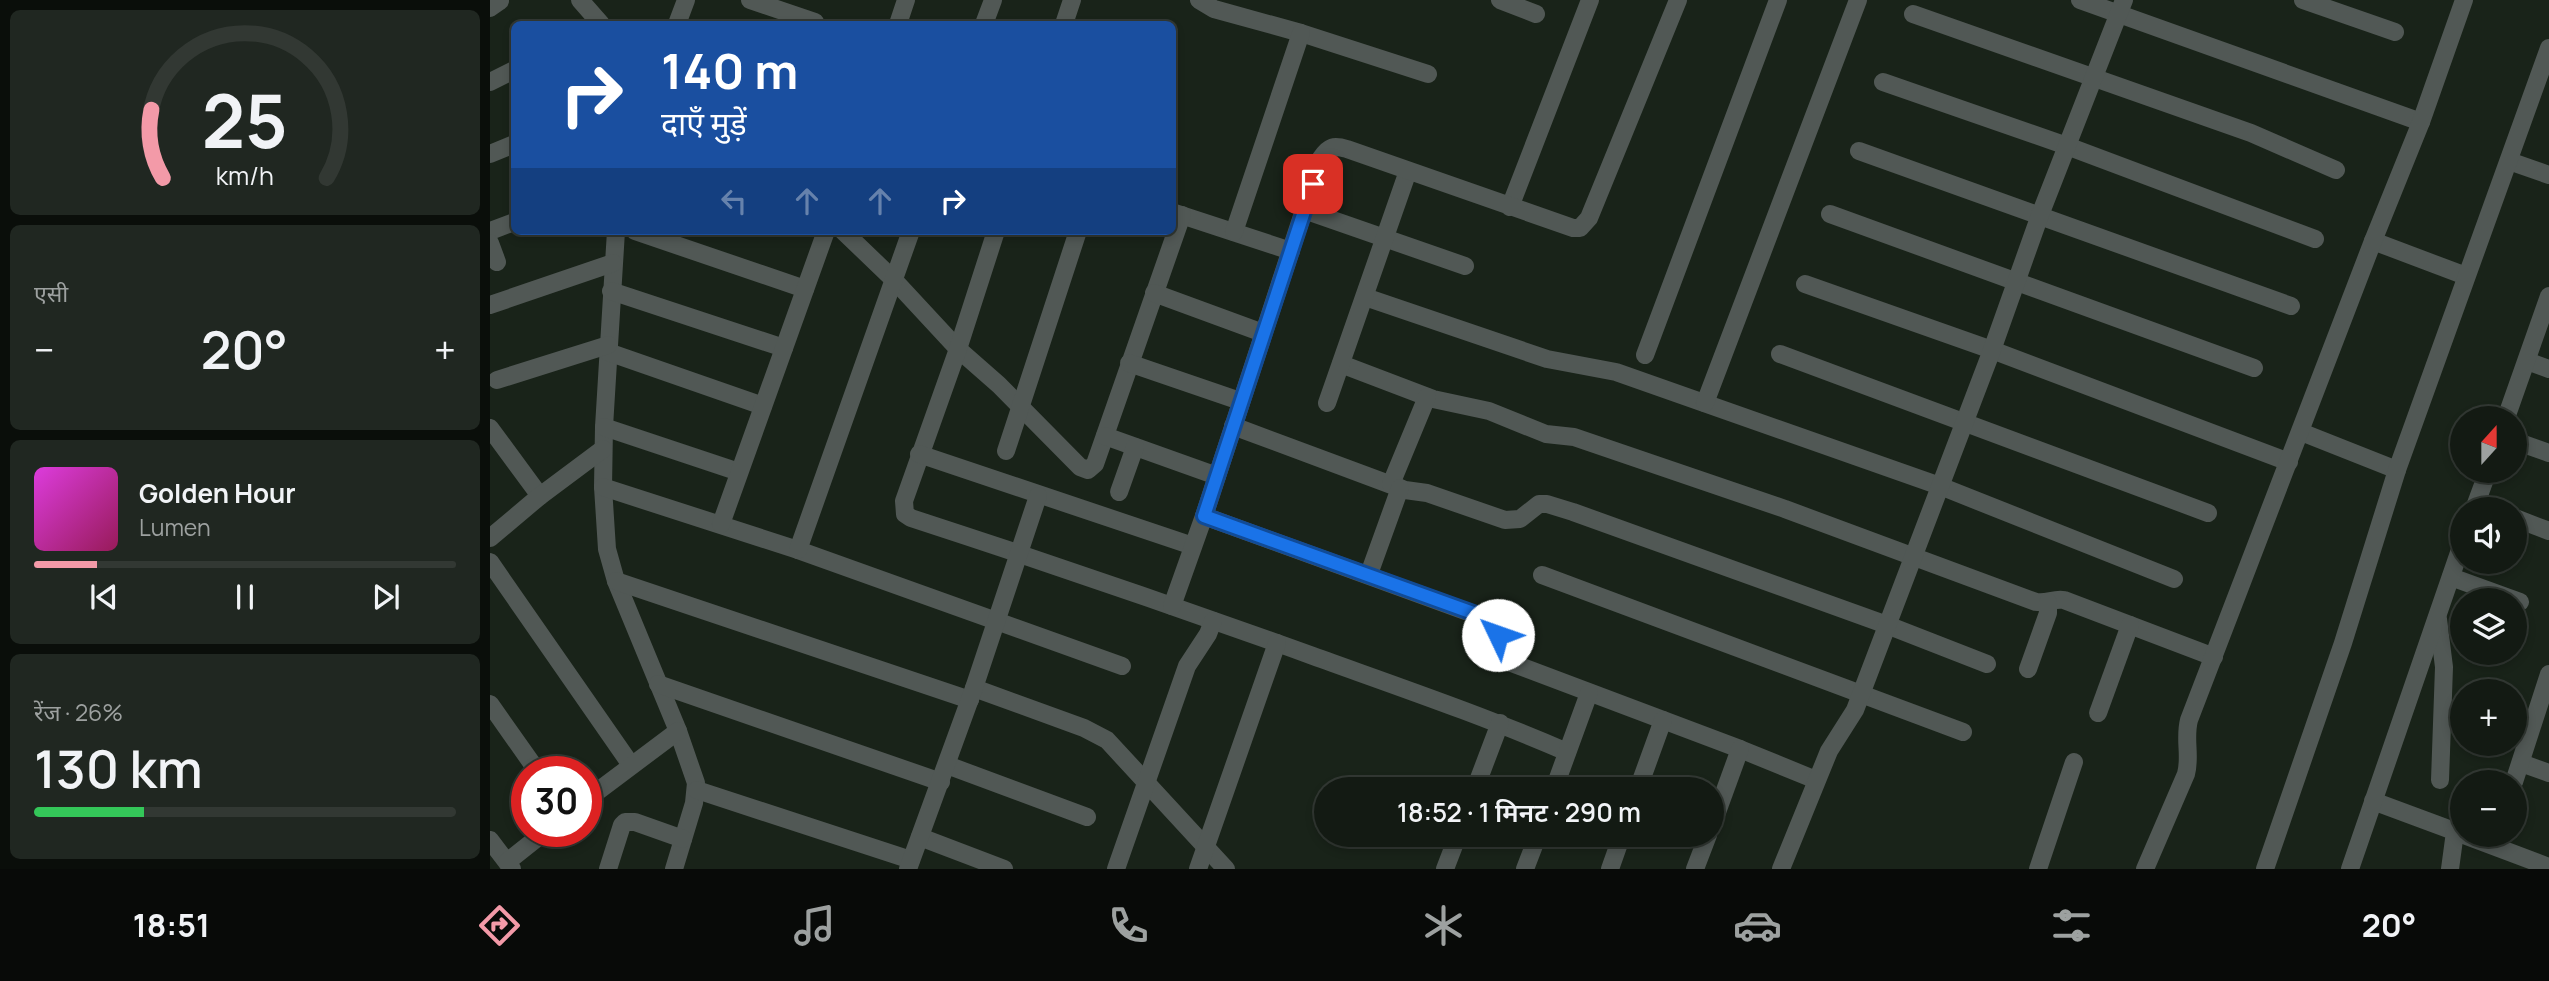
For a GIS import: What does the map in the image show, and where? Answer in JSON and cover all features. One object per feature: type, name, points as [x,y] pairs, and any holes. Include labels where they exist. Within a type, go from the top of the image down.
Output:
[{"type":"street","points":[[678,21],[686,0]]},
{"type":"street","points":[[750,0],[776,4],[814,21]]},
{"type":"street","points":[[899,21],[906,0]]},
{"type":"street","points":[[985,21],[993,0]]},
{"type":"street","points":[[1065,21],[1072,0]]},
{"type":"street","points":[[1199,0],[1213,9],[1301,33],[1428,74]]},
{"type":"street","points":[[1500,0],[1536,13]]},
{"type":"street","points":[[1510,207],[1590,0]]},
{"type":"street","points":[[1172,606],[1321,158],[1328,148],[1335,146],[1347,149],[1510,207],[1580,228],[1585,225],[1678,0]]},
{"type":"street","points":[[1644,355],[1778,0]]},
{"type":"street","points":[[1705,403],[1858,0]]},
{"type":"street","points":[[2080,0],[2122,7],[2421,122]]},
{"type":"street","points":[[2303,0],[2395,32]]},
{"type":"street","points":[[2145,869],[2186,774],[2189,759],[2187,728],[2372,241],[2421,122],[2464,0]]},
{"type":"street","points":[[586,3],[599,21]]},
{"type":"street","points":[[1782,869],[1816,780],[1834,741],[1850,720],[1861,694],[1992,350],[2040,215],[2122,7]]},
{"type":"street","points":[[1913,14],[2251,133],[2336,170]]},
{"type":"street","points":[[1234,232],[1301,33]]},
{"type":"street","points":[[2265,869],[2343,643],[2397,470],[2549,48]]},
{"type":"street","points":[[490,82],[511,72]]},
{"type":"street","points":[[1883,82],[2067,146],[2315,239]]},
{"type":"street","points":[[490,154],[511,145]]},
{"type":"street","points":[[1859,151],[2291,306]]},
{"type":"street","points":[[2509,161],[2549,175]]},
{"type":"street","points":[[1327,403],[1408,171]]},
{"type":"street","points":[[1304,210],[1465,266]]},
{"type":"street","points":[[1177,214],[1291,251]]},
{"type":"street","points":[[1830,214],[2254,368]]},
{"type":"street","points":[[490,232],[511,223]]},
{"type":"street","points":[[615,235],[603,449],[607,549],[616,582],[678,731],[696,783],[697,790],[674,869]]},
{"type":"street","points":[[647,235],[805,289]]},
{"type":"street","points":[[721,524],[825,235]]},
{"type":"street","points":[[848,235],[958,349],[1088,470],[1094,467],[1105,436],[1171,235]]},
{"type":"street","points":[[798,550],[910,235]]},
{"type":"street","points":[[995,235],[958,349],[919,454],[904,501],[905,514],[1500,723],[1567,752]]},
{"type":"street","points":[[1006,451],[1077,235]]},
{"type":"street","points":[[2372,241],[2466,276]]},
{"type":"street","points":[[490,243],[497,262]]},
{"type":"street","points":[[490,305],[613,263]]},
{"type":"street","points":[[1805,284],[1992,350],[2289,462]]},
{"type":"street","points":[[611,290],[784,348]]},
{"type":"street","points":[[1154,293],[1264,333]]},
{"type":"street","points":[[2510,406],[2549,296]]},
{"type":"street","points":[[1365,297],[1547,359],[1616,372],[1705,403],[1940,486],[2174,579]]},
{"type":"street","points":[[498,380],[608,349],[763,406]]},
{"type":"street","points":[[1780,354],[2208,513]]},
{"type":"street","points":[[2527,361],[2549,369]]},
{"type":"street","points":[[1129,363],[1240,401]]},
{"type":"street","points":[[1341,364],[1427,397],[1483,409],[1539,432],[1564,435],[1596,444],[1785,509],[2036,602],[2064,600],[2214,657]]},
{"type":"street","points":[[1368,574],[1395,486],[1427,397]]},
{"type":"street","points":[[604,426],[740,472]]},
{"type":"street","points":[[1233,426],[1395,486],[1427,493],[1505,520],[1525,517],[1538,504],[1573,512],[1887,625],[1987,664]]},
{"type":"street","points":[[490,428],[540,496]]},
{"type":"street","points":[[2301,432],[2397,470]]},
{"type":"street","points":[[1105,436],[1217,476]]},
{"type":"street","points":[[2527,445],[2549,453]]},
{"type":"street","points":[[1119,492],[1135,447]]},
{"type":"street","points":[[490,538],[603,449]]},
{"type":"street","points":[[919,454],[1193,546]]},
{"type":"street","points":[[603,487],[798,550],[1122,666]]},
{"type":"street","points":[[697,790],[910,865],[972,694],[1038,496]]},
{"type":"street","points":[[1204,516],[1493,621],[1499,630],[1495,652],[1501,659],[1816,780]]},
{"type":"street","points":[[2527,523],[2549,531]]},
{"type":"street","points":[[490,562],[631,765]]},
{"type":"street","points":[[2350,869],[2452,574]]},
{"type":"street","points":[[1542,575],[1963,732]]},
{"type":"street","points":[[2451,577],[2481,588]]},
{"type":"street","points":[[616,582],[1096,733],[1116,748],[1226,869]]},
{"type":"street","points":[[2028,669],[2048,613],[2048,602]]},
{"type":"street","points":[[2437,616],[2444,667],[2440,780]]},
{"type":"street","points":[[1116,869],[1187,666],[1209,634],[1213,621]]},
{"type":"street","points":[[2098,712],[2130,625]]},
{"type":"street","points":[[1198,869],[1277,643]]},
{"type":"street","points":[[2518,770],[2549,674]]},
{"type":"street","points":[[657,684],[1087,817]]},
{"type":"street","points":[[1558,777],[1589,693]]},
{"type":"street","points":[[490,704],[527,756]]},
{"type":"street","points":[[1643,777],[1663,720]]},
{"type":"street","points":[[1480,777],[1500,723]]},
{"type":"street","points":[[602,788],[678,731]]},
{"type":"street","points":[[1724,793],[1740,749]]},
{"type":"street","points":[[2038,869],[2074,762]]},
{"type":"street","points":[[2521,763],[2549,773]]},
{"type":"street","points":[[2373,802],[2450,830]]},
{"type":"street","points":[[608,869],[625,822],[635,822],[683,839]]},
{"type":"street","points":[[920,837],[1004,869]]},
{"type":"street","points":[[490,840],[509,865],[529,847]]},
{"type":"street","points":[[1445,869],[1453,847]]},
{"type":"street","points":[[1525,869],[1533,847]]},
{"type":"street","points":[[1610,869],[1618,847]]},
{"type":"street","points":[[1695,869],[1703,847]]},
{"type":"street","points":[[2451,869],[2457,847]]},
{"type":"street","points":[[2507,847],[2549,867]]},
{"type":"route","points":[[1313,184],[1204,516],[1487,618],[1498,625],[1498,635]]}]
